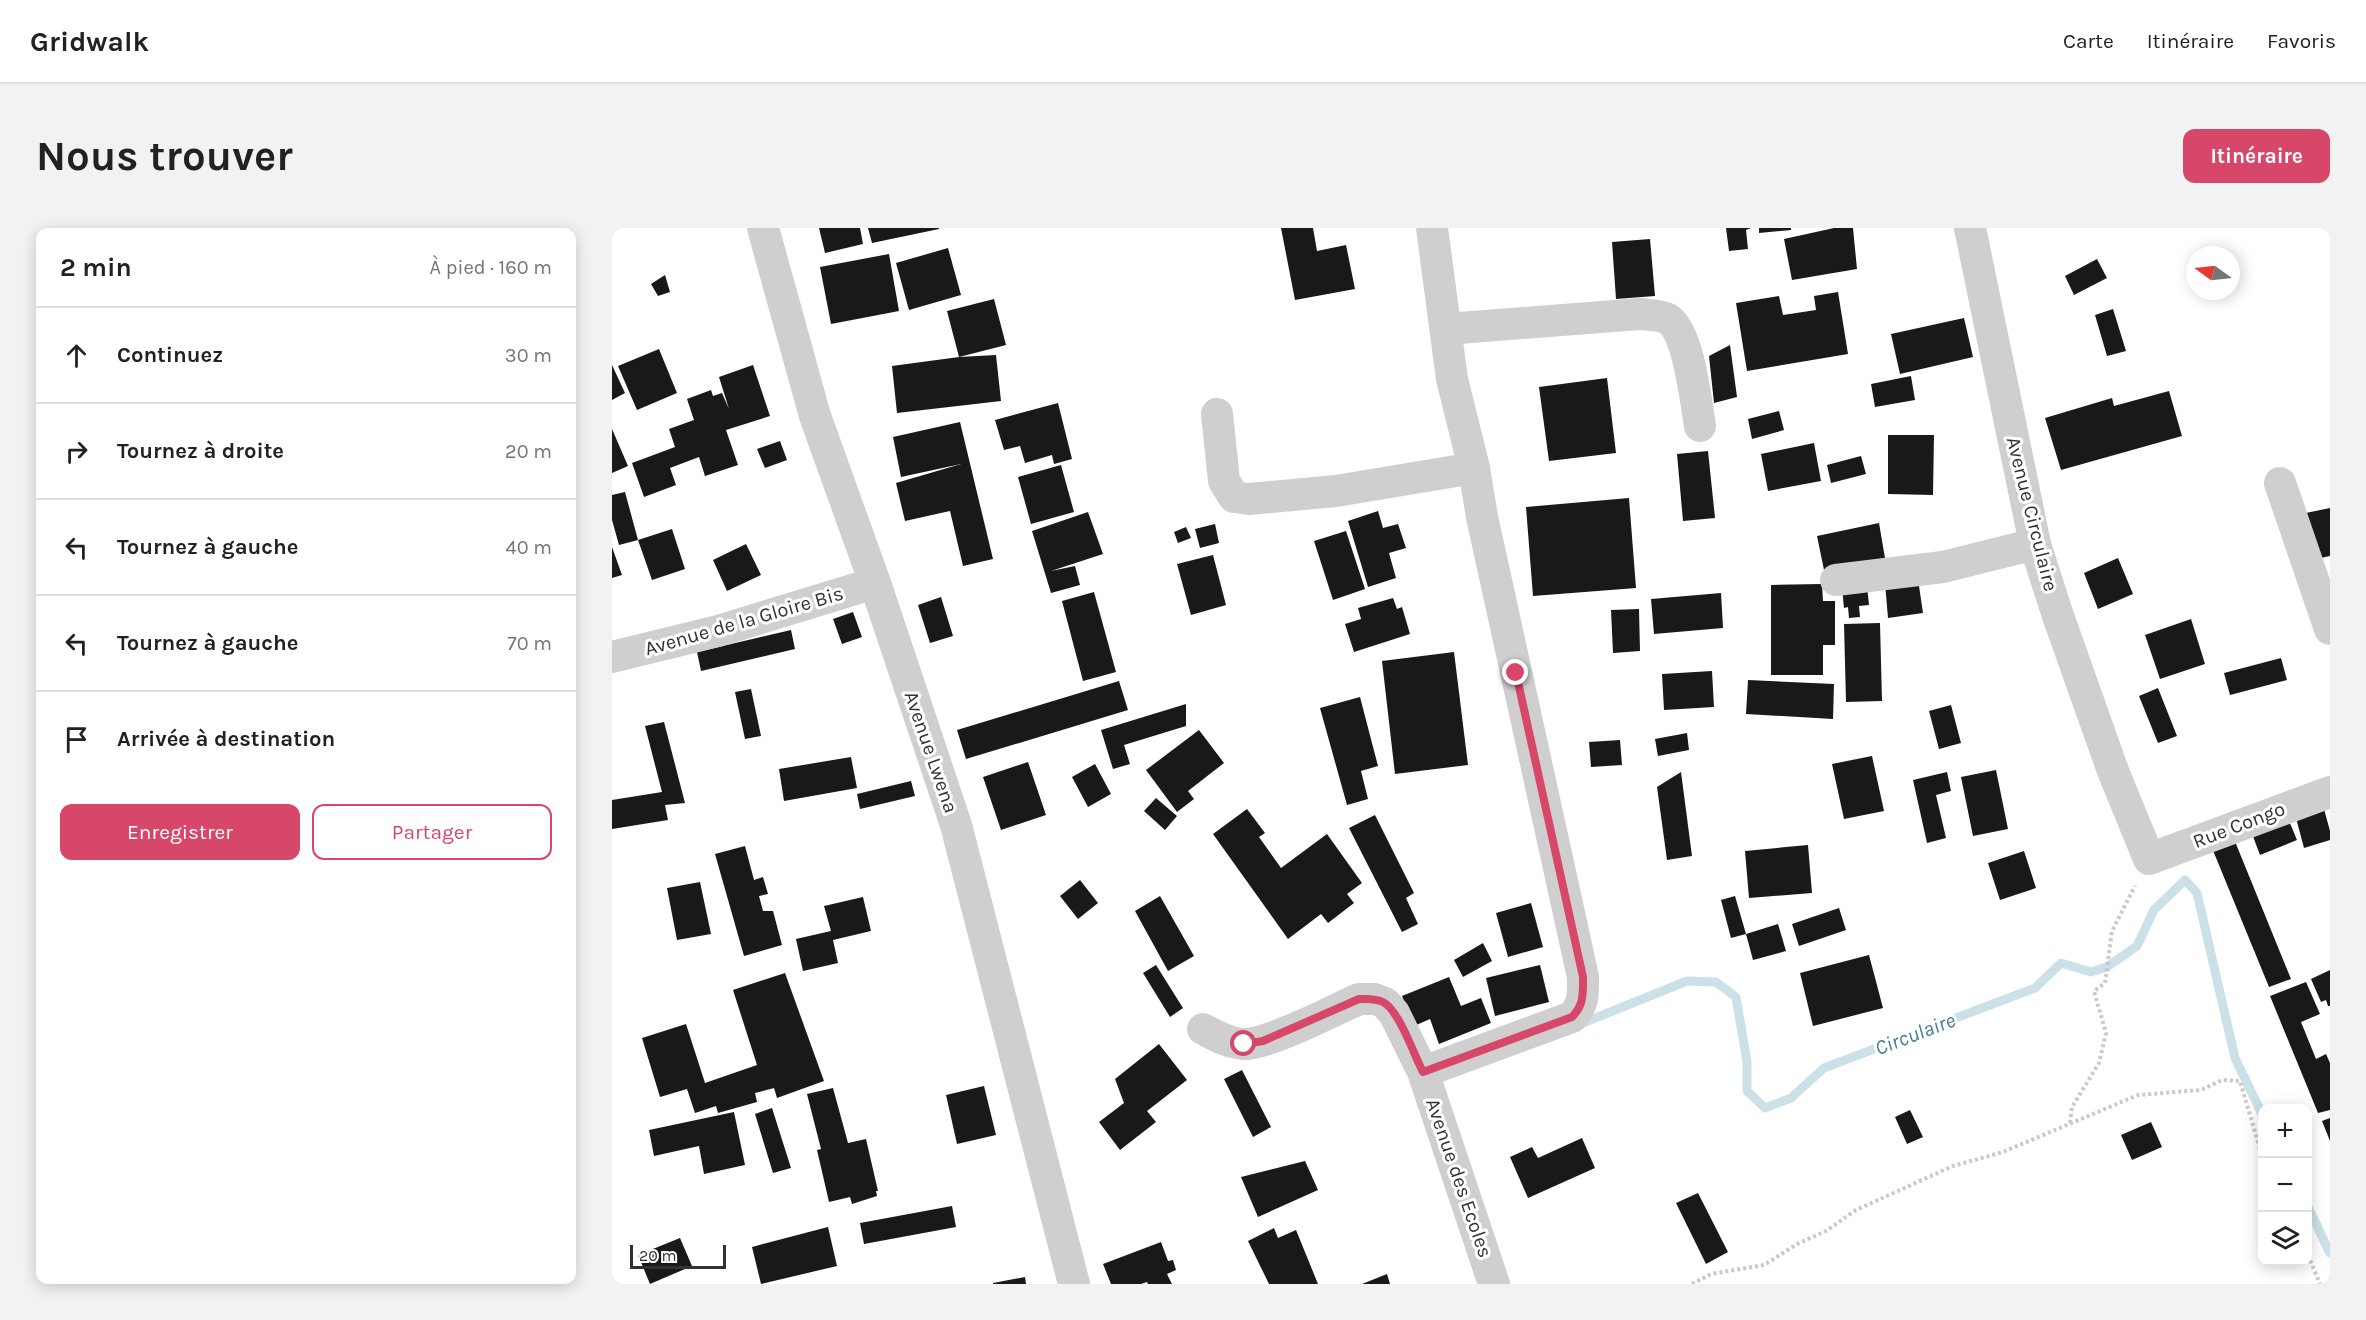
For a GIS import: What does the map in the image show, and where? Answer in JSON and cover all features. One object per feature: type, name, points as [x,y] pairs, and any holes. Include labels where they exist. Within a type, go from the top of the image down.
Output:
[{"type":"street","name":"Avenue Lwena","points":[[762,228],[815,416],[875,584],[956,825],[1074,1284]]},
{"type":"street","points":[[1423,1072],[1572,1017],[1580,1009],[1583,998],[1583,977],[1482,517],[1474,468],[1452,379],[1432,228]]},
{"type":"street","name":"Avenue Circulaire","points":[[1970,228],[2035,544],[2056,613],[2113,771],[2149,860]]},
{"type":"street","points":[[1446,329],[1640,314],[1668,319],[1678,332],[1690,362],[1700,426]]},
{"type":"street","points":[[1217,414],[1224,481],[1234,497],[1249,500],[1336,492],[1474,468]]},
{"type":"street","points":[[2280,483],[2330,628]]},
{"type":"street","points":[[1836,580],[1942,567],[2035,544]]},
{"type":"street","name":"Avenue de la Gloire Bis","points":[[612,657],[718,631],[875,584]]},
{"type":"street","name":"Rue Congo","points":[[2149,860],[2330,792]]},
{"type":"street","name":"Avenue des Ecoles","points":[[1203,1029],[1221,1040],[1244,1044],[1263,1041],[1359,999],[1375,999],[1385,1003],[1394,1013],[1423,1072],[1494,1284]]},
{"type":"path","points":[[2070,1124],[2072,1107],[2099,1063],[2106,1033],[2094,991],[2105,983],[2112,931],[2149,860]]},
{"type":"path","points":[[1692,1284],[1711,1274],[1764,1265],[1799,1243],[1826,1231],[1856,1210],[1899,1190],[1953,1166],[2003,1152],[2138,1095],[2200,1090],[2223,1080],[2240,1081],[2258,1142]]},
{"type":"path","points":[[2312,1266],[2320,1284]]},
{"type":"building","points":[[819,228],[860,228],[863,244],[825,253]]},
{"type":"building","points":[[868,228],[939,228],[939,229],[872,243]]},
{"type":"building","points":[[1281,228],[1313,228],[1317,251],[1346,245],[1355,289],[1295,300]]},
{"type":"building","points":[[1726,228],[1751,228],[1746,230],[1748,249],[1729,251]]},
{"type":"building","points":[[1759,228],[1791,228],[1791,230],[1759,233]]},
{"type":"building","points":[[1834,228],[1853,228],[1857,269],[1792,280],[1784,239]]},
{"type":"building","points":[[1650,239],[1655,296],[1616,299],[1612,242]]},
{"type":"building","points":[[948,248],[961,295],[909,310],[896,263]]},
{"type":"building","points":[[889,254],[899,311],[831,324],[820,267]]},
{"type":"building","points":[[2097,259],[2107,278],[2074,295],[2065,276]]},
{"type":"building","points":[[665,275],[670,292],[658,296],[651,284]]},
{"type":"building","points":[[1838,292],[1848,354],[1747,371],[1736,303],[1779,296],[1783,315],[1816,310],[1814,296]]},
{"type":"building","points":[[994,299],[1006,345],[959,357],[947,311]]},
{"type":"building","points":[[2113,309],[2126,351],[2107,356],[2095,315]]},
{"type":"building","points":[[1964,318],[1973,357],[1900,374],[1891,334]]},
{"type":"building","points":[[1730,345],[1737,397],[1714,403],[1709,356]]},
{"type":"building","points":[[659,349],[677,393],[637,410],[618,366]]},
{"type":"building","points":[[996,355],[1001,401],[897,413],[892,366],[959,357]]},
{"type":"building","points":[[612,365],[625,393],[612,400]]},
{"type":"building","points":[[753,365],[770,416],[726,430],[738,465],[705,476],[699,457],[670,468],[676,485],[644,497],[632,463],[675,447],[669,429],[694,420],[687,399],[711,390],[713,396],[722,393],[729,409],[719,377]]},
{"type":"building","points":[[1911,376],[1915,400],[1875,407],[1871,384]]},
{"type":"building","points":[[1607,378],[1616,453],[1549,461],[1539,387]]},
{"type":"building","points":[[2169,391],[2182,436],[2061,470],[2045,418],[2112,398],[2114,406]]},
{"type":"building","points":[[1058,403],[1072,459],[1054,464],[1052,455],[1025,463],[1020,446],[1004,450],[995,420]]},
{"type":"building","points":[[1779,411],[1784,430],[1752,439],[1748,419]]},
{"type":"building","points":[[960,422],[993,559],[963,566],[950,511],[905,521],[896,483],[961,464],[901,477],[893,437]]},
{"type":"building","points":[[612,429],[628,466],[612,473]]},
{"type":"building","points":[[1888,435],[1934,435],[1933,495],[1888,494]]},
{"type":"building","points":[[780,441],[787,460],[765,468],[757,449]]},
{"type":"building","points":[[1814,443],[1821,481],[1768,491],[1761,454]]},
{"type":"building","points":[[1708,451],[1715,518],[1683,521],[1677,454]]},
{"type":"building","points":[[1861,456],[1866,474],[1831,483],[1827,465]]},
{"type":"building","points":[[1061,465],[1074,512],[1031,524],[1018,477]]},
{"type":"building","points":[[625,492],[638,540],[619,545],[612,520],[612,495]]},
{"type":"building","points":[[1629,498],[1636,588],[1533,596],[1526,507]]},
{"type":"building","points":[[2330,508],[2330,556],[2311,560],[2301,514]]},
{"type":"building","points":[[1378,511],[1383,528],[1398,524],[1406,548],[1389,553],[1396,578],[1368,587],[1348,521]]},
{"type":"building","points":[[1088,512],[1103,554],[1051,571],[1075,566],[1080,585],[1051,593],[1032,531]]},
{"type":"building","points":[[1879,523],[1885,558],[1824,570],[1817,536]]},
{"type":"building","points":[[1215,524],[1219,543],[1200,548],[1195,529]]},
{"type":"building","points":[[1186,527],[1191,538],[1178,543],[1174,532]]},
{"type":"building","points":[[672,529],[685,569],[652,580],[638,540]]},
{"type":"building","points":[[1346,531],[1365,589],[1333,600],[1314,541]]},
{"type":"building","points":[[746,544],[761,575],[727,591],[713,560]]},
{"type":"building","points":[[612,547],[622,575],[612,578]]},
{"type":"building","points":[[1213,555],[1226,605],[1191,615],[1177,564]]},
{"type":"building","points":[[2118,558],[2133,594],[2098,609],[2084,573]]},
{"type":"building","points":[[1918,579],[1923,613],[1888,618],[1885,583]]},
{"type":"building","points":[[1822,584],[1823,601],[1835,601],[1835,645],[1823,645],[1823,675],[1771,675],[1771,585]]},
{"type":"building","points":[[1867,586],[1869,605],[1859,606],[1860,617],[1849,618],[1848,607],[1844,608],[1842,588]]},
{"type":"building","points":[[1094,592],[1116,672],[1083,681],[1062,601]]},
{"type":"building","points":[[1721,593],[1723,628],[1654,634],[1651,599]]},
{"type":"building","points":[[941,597],[953,636],[930,643],[918,605]]},
{"type":"building","points":[[1393,598],[1397,609],[1402,607],[1410,634],[1354,652],[1345,624],[1361,619],[1358,608]]},
{"type":"building","points":[[1639,609],[1640,651],[1613,653],[1611,610]]},
{"type":"building","points":[[853,612],[862,637],[842,644],[833,619]]},
{"type":"building","points":[[2191,619],[2205,664],[2160,679],[2145,635]]},
{"type":"building","points":[[1880,623],[1882,701],[1846,702],[1844,624]]},
{"type":"building","points":[[791,630],[795,649],[701,671],[697,652]]},
{"type":"building","points":[[1454,652],[1468,765],[1395,774],[1382,661]]},
{"type":"building","points":[[2281,658],[2287,680],[2230,695],[2224,673]]},
{"type":"building","points":[[1712,671],[1714,707],[1664,710],[1662,674]]},
{"type":"building","points":[[1748,680],[1834,684],[1833,719],[1746,714]]},
{"type":"building","points":[[1119,681],[1128,710],[966,759],[957,730]]},
{"type":"building","points":[[2158,688],[2177,736],[2158,743],[2139,696]]},
{"type":"building","points":[[751,689],[761,736],[745,739],[735,692]]},
{"type":"building","points":[[1360,697],[1378,766],[1361,771],[1368,799],[1347,805],[1320,708]]},
{"type":"building","points":[[1186,704],[1186,726],[1124,745],[1130,764],[1113,769],[1101,730]]},
{"type":"building","points":[[1951,705],[1961,743],[1939,749],[1929,711]]},
{"type":"building","points":[[664,722],[685,803],[665,805],[668,820],[612,829],[612,800],[662,792],[645,726]]},
{"type":"building","points":[[1199,730],[1224,763],[1188,791],[1194,799],[1177,812],[1146,770]]},
{"type":"building","points":[[1687,733],[1689,750],[1658,756],[1655,739]]},
{"type":"building","points":[[1620,740],[1622,765],[1591,767],[1589,742]]},
{"type":"building","points":[[1872,756],[1884,811],[1844,819],[1832,764]]},
{"type":"building","points":[[851,757],[857,788],[784,801],[779,769]]},
{"type":"building","points":[[1028,762],[1046,815],[1001,830],[983,777]]},
{"type":"building","points":[[1095,764],[1111,794],[1088,807],[1072,777]]},
{"type":"building","points":[[1996,770],[2008,829],[1973,836],[1961,777]]},
{"type":"building","points":[[1681,772],[1692,856],[1667,860],[1657,787]]},
{"type":"building","points":[[1947,772],[1951,791],[1936,795],[1946,838],[1927,843],[1913,780]]},
{"type":"building","points":[[911,781],[915,796],[860,809],[857,794]]},
{"type":"building","points":[[1156,798],[1177,816],[1165,830],[1144,811]]},
{"type":"building","points":[[1247,809],[1265,833],[1259,837],[1281,868],[1327,834],[1362,883],[1347,894],[1354,903],[1328,923],[1321,914],[1288,939],[1213,834]]},
{"type":"building","points":[[2324,809],[2330,840],[2304,848],[2296,818]]},
{"type":"building","points":[[1375,815],[1414,893],[1406,898],[1418,924],[1402,932],[1349,828]]},
{"type":"building","points":[[2287,816],[2297,840],[2260,855],[2251,831]]},
{"type":"building","points":[[2234,839],[2291,979],[2269,987],[2212,848]]},
{"type":"building","points":[[1808,845],[1812,893],[1749,898],[1745,851]]},
{"type":"building","points":[[745,846],[754,880],[763,877],[768,894],[759,896],[763,911],[773,911],[782,945],[744,956],[715,854]]},
{"type":"building","points":[[2024,851],[2036,888],[2000,900],[1988,863]]},
{"type":"building","points":[[1080,880],[1098,903],[1078,919],[1060,896]]},
{"type":"building","points":[[700,882],[711,934],[677,940],[667,888]]},
{"type":"building","points":[[1160,896],[1194,956],[1168,971],[1135,911]]},
{"type":"building","points":[[1735,896],[1746,934],[1731,938],[1721,900]]},
{"type":"building","points":[[863,897],[871,931],[833,940],[838,963],[803,971],[796,939],[831,931],[824,906]]},
{"type":"building","points":[[1531,903],[1543,947],[1508,957],[1496,913]]},
{"type":"building","points":[[1839,908],[1846,930],[1799,946],[1792,924]]},
{"type":"building","points":[[1778,924],[1786,951],[1753,960],[1746,934]]},
{"type":"building","points":[[1483,943],[1492,961],[1463,977],[1454,960]]},
{"type":"building","points":[[1869,955],[1883,1008],[1813,1026],[1800,973]]},
{"type":"building","points":[[1156,965],[1183,1008],[1170,1017],[1143,973]]},
{"type":"building","points":[[1540,965],[1549,1002],[1495,1016],[1486,978]]},
{"type":"building","points":[[2330,970],[2330,1006],[2328,1006],[2326,1000],[2321,1002],[2311,979]]},
{"type":"building","points":[[785,973],[824,1081],[777,1098],[774,1088],[755,1093],[757,1102],[718,1113],[716,1106],[695,1113],[687,1089],[660,1097],[642,1038],[686,1024],[705,1083],[757,1065],[733,990]]},
{"type":"building","points":[[1449,977],[1461,1006],[1481,998],[1491,1023],[1439,1044],[1430,1019],[1414,1026],[1402,996]]},
{"type":"building","points":[[2306,982],[2320,1014],[2301,1022],[2316,1059],[2326,1054],[2330,1063],[2330,1110],[2318,1113],[2270,996]]},
{"type":"building","points":[[1159,1044],[1187,1080],[1147,1111],[1156,1122],[1120,1150],[1099,1122],[1124,1103],[1115,1079]]},
{"type":"building","points":[[1242,1070],[1271,1127],[1253,1137],[1224,1079]]},
{"type":"building","points":[[984,1086],[996,1135],[957,1144],[946,1095]]},
{"type":"building","points":[[833,1088],[848,1143],[866,1139],[878,1191],[876,1191],[877,1196],[852,1204],[850,1197],[829,1202],[817,1150],[821,1149],[807,1094]]},
{"type":"building","points":[[772,1108],[791,1168],[773,1173],[755,1114]]},
{"type":"building","points":[[1910,1110],[1923,1137],[1907,1144],[1895,1117]]},
{"type":"building","points":[[734,1112],[745,1165],[704,1174],[699,1146],[654,1156],[649,1130]]},
{"type":"building","points":[[2330,1118],[2330,1141],[2322,1121]]},
{"type":"building","points":[[2151,1122],[2162,1147],[2132,1160],[2121,1135]]},
{"type":"building","points":[[1582,1138],[1595,1168],[1528,1198],[1510,1157],[1532,1147],[1538,1158]]},
{"type":"building","points":[[1305,1161],[1318,1190],[1258,1217],[1241,1177]]},
{"type":"building","points":[[1698,1193],[1728,1252],[1706,1264],[1676,1203]]},
{"type":"building","points":[[952,1206],[956,1227],[864,1244],[860,1223]]},
{"type":"building","points":[[828,1227],[837,1266],[761,1284],[752,1247]]},
{"type":"building","points":[[1274,1228],[1278,1238],[1296,1230],[1318,1284],[1269,1284],[1248,1241]]},
{"type":"building","points":[[680,1238],[692,1266],[650,1284],[638,1255]]},
{"type":"building","points":[[1161,1242],[1168,1261],[1173,1260],[1176,1270],[1167,1274],[1172,1284],[1148,1284],[1147,1282],[1111,1284],[1103,1264]]},
{"type":"building","points":[[1387,1274],[1390,1284],[1362,1284]]},
{"type":"building","points":[[1025,1277],[1026,1284],[993,1284],[993,1283]]},
{"type":"waterway","name":"Circulaire","points":[[1578,1025],[1687,981],[1716,982],[1736,997],[1747,1062],[1747,1091],[1765,1108],[1791,1098],[1824,1068],[2035,988],[2061,963],[2091,972],[2107,967],[2137,946],[2154,910],[2185,880],[2197,893],[2235,1058],[2258,1106]]},
{"type":"waterway","name":"Circulaire","points":[[2310,1212],[2330,1253]]},
{"type":"route","points":[[1244,1044],[1263,1041],[1359,999],[1375,999],[1385,1003],[1394,1013],[1423,1072],[1572,1017],[1580,1009],[1583,998],[1583,977],[1516,673]]}]
